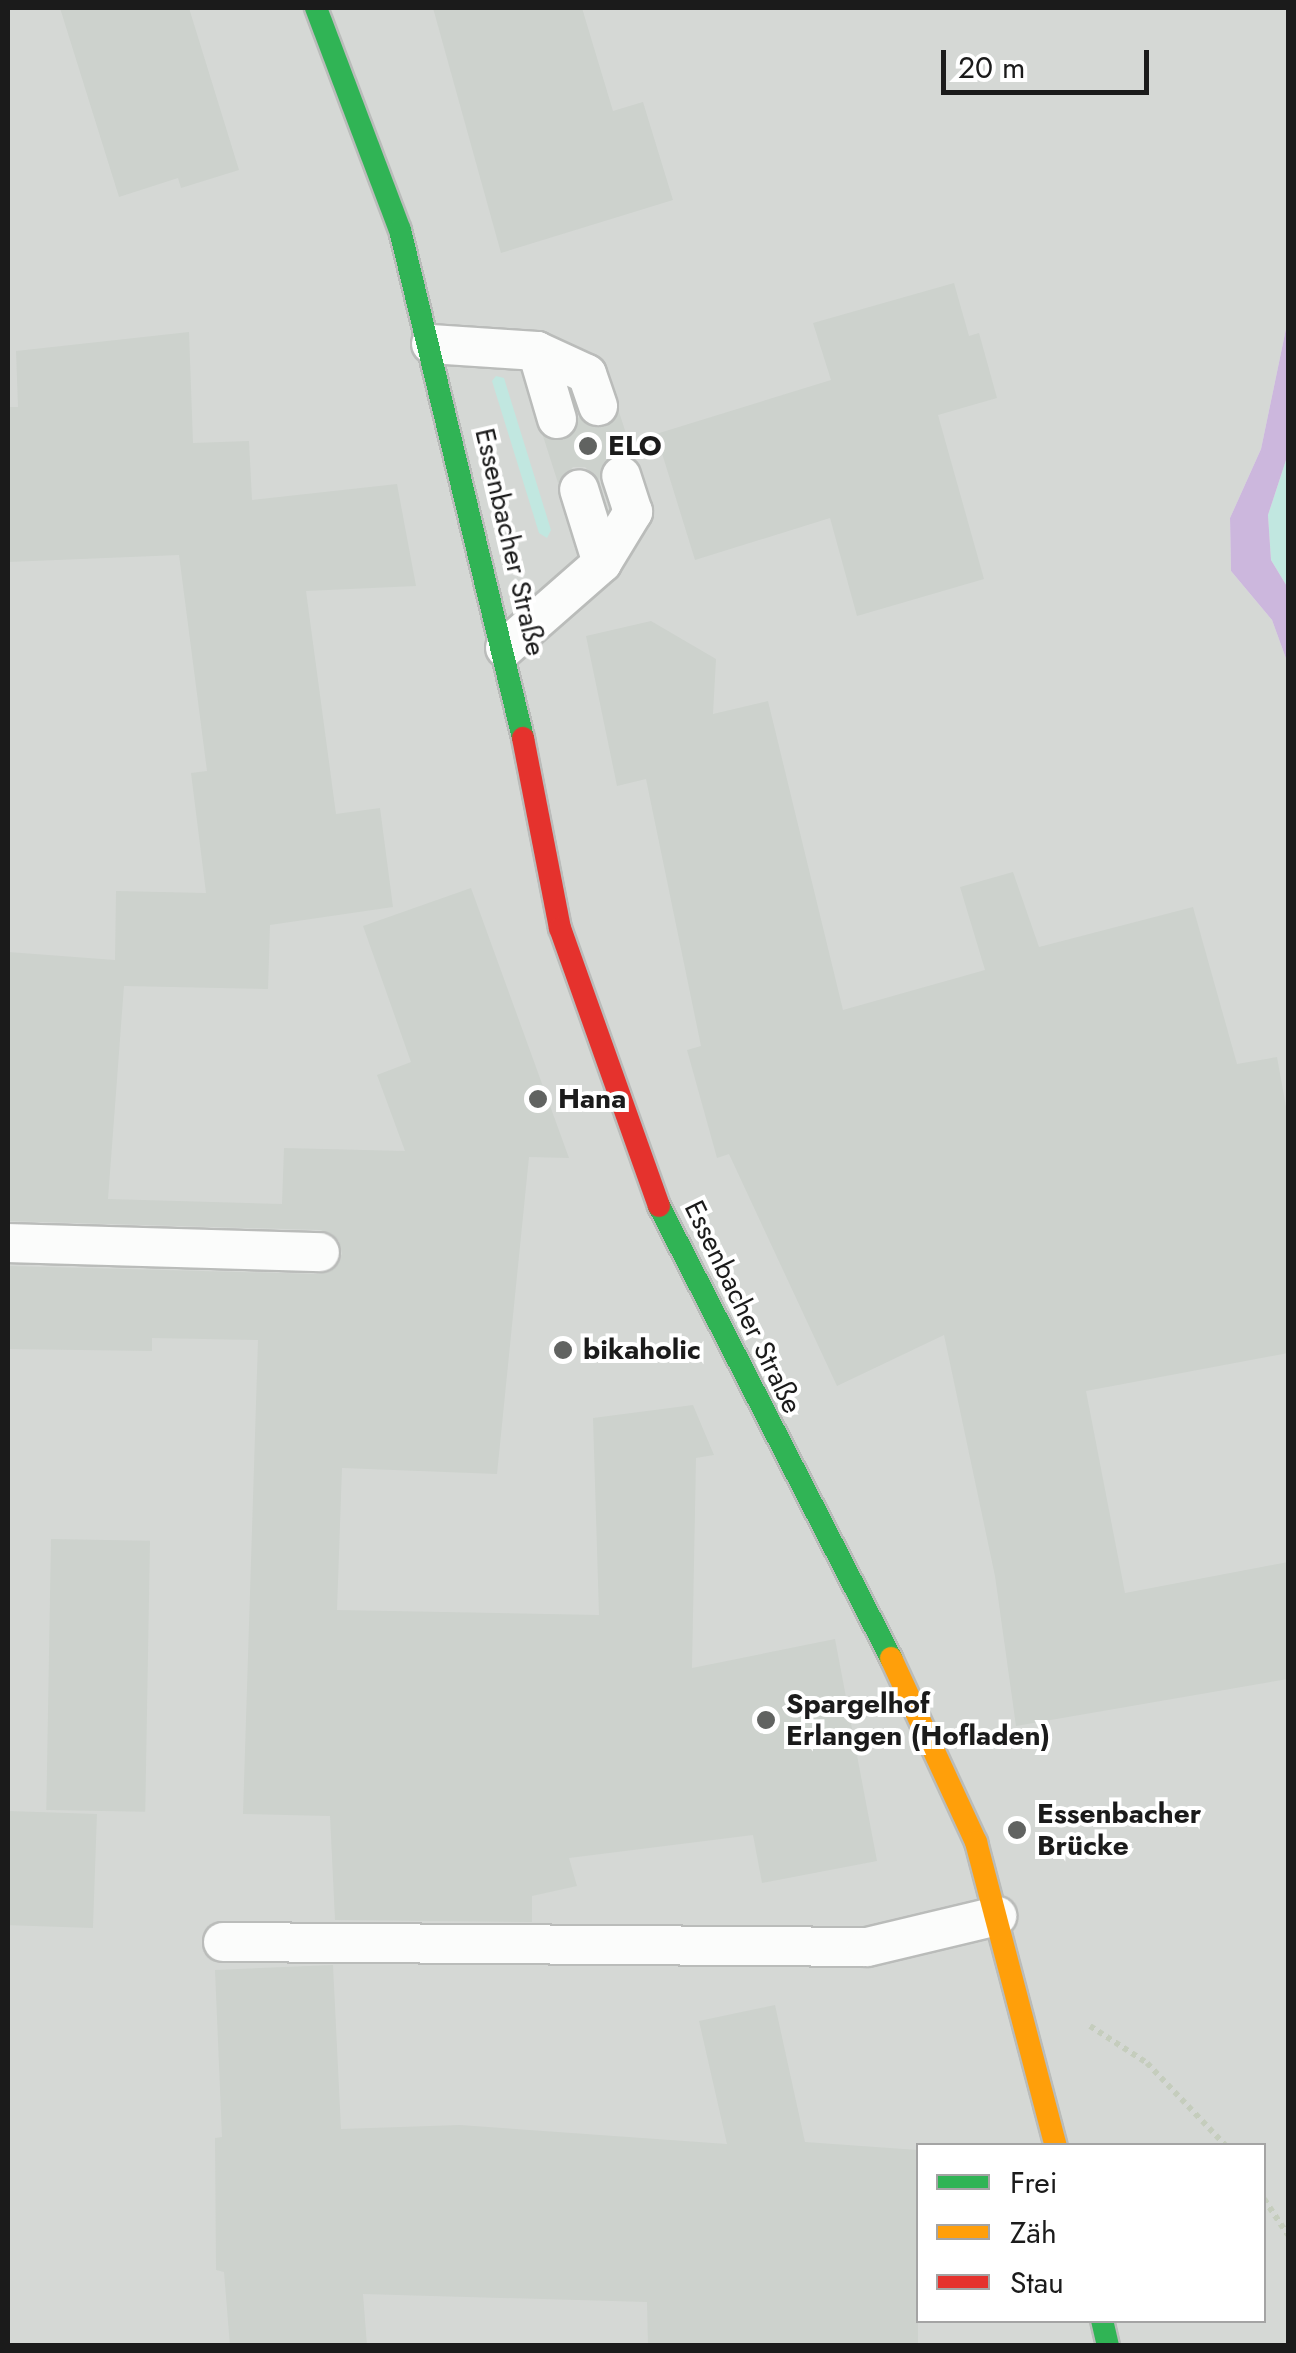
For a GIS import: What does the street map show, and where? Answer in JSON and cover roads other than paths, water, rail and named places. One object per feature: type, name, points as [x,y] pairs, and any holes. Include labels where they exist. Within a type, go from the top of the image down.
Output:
[{"type":"street","name":"Essenbacher Straße","points":[[316,8],[400,230],[431,344],[505,648],[560,928],[672,1242],[926,1725],[976,1842],[1055,2143]]},
{"type":"lane","points":[[431,344],[538,351],[588,374],[598,406]]},
{"type":"lane","points":[[538,351],[557,418]]},
{"type":"lane","points":[[505,648],[602,563],[633,512],[621,476]]},
{"type":"lane","points":[[579,489],[602,563]]},
{"type":"lane","points":[[8,1243],[320,1252]]},
{"type":"lane","points":[[223,1942],[867,1948],[997,1916]]},
{"type":"place","name":"ELO","points":[[588,446]]},
{"type":"place","name":"Hana","points":[[538,1099]]},
{"type":"place","name":"bikaholic","points":[[563,1350]]},
{"type":"place","name":"Spargelhof Erlangen (Hofladen)","points":[[766,1720]]},
{"type":"place","name":"Essenbacher Brücke","points":[[1017,1830]]}]
